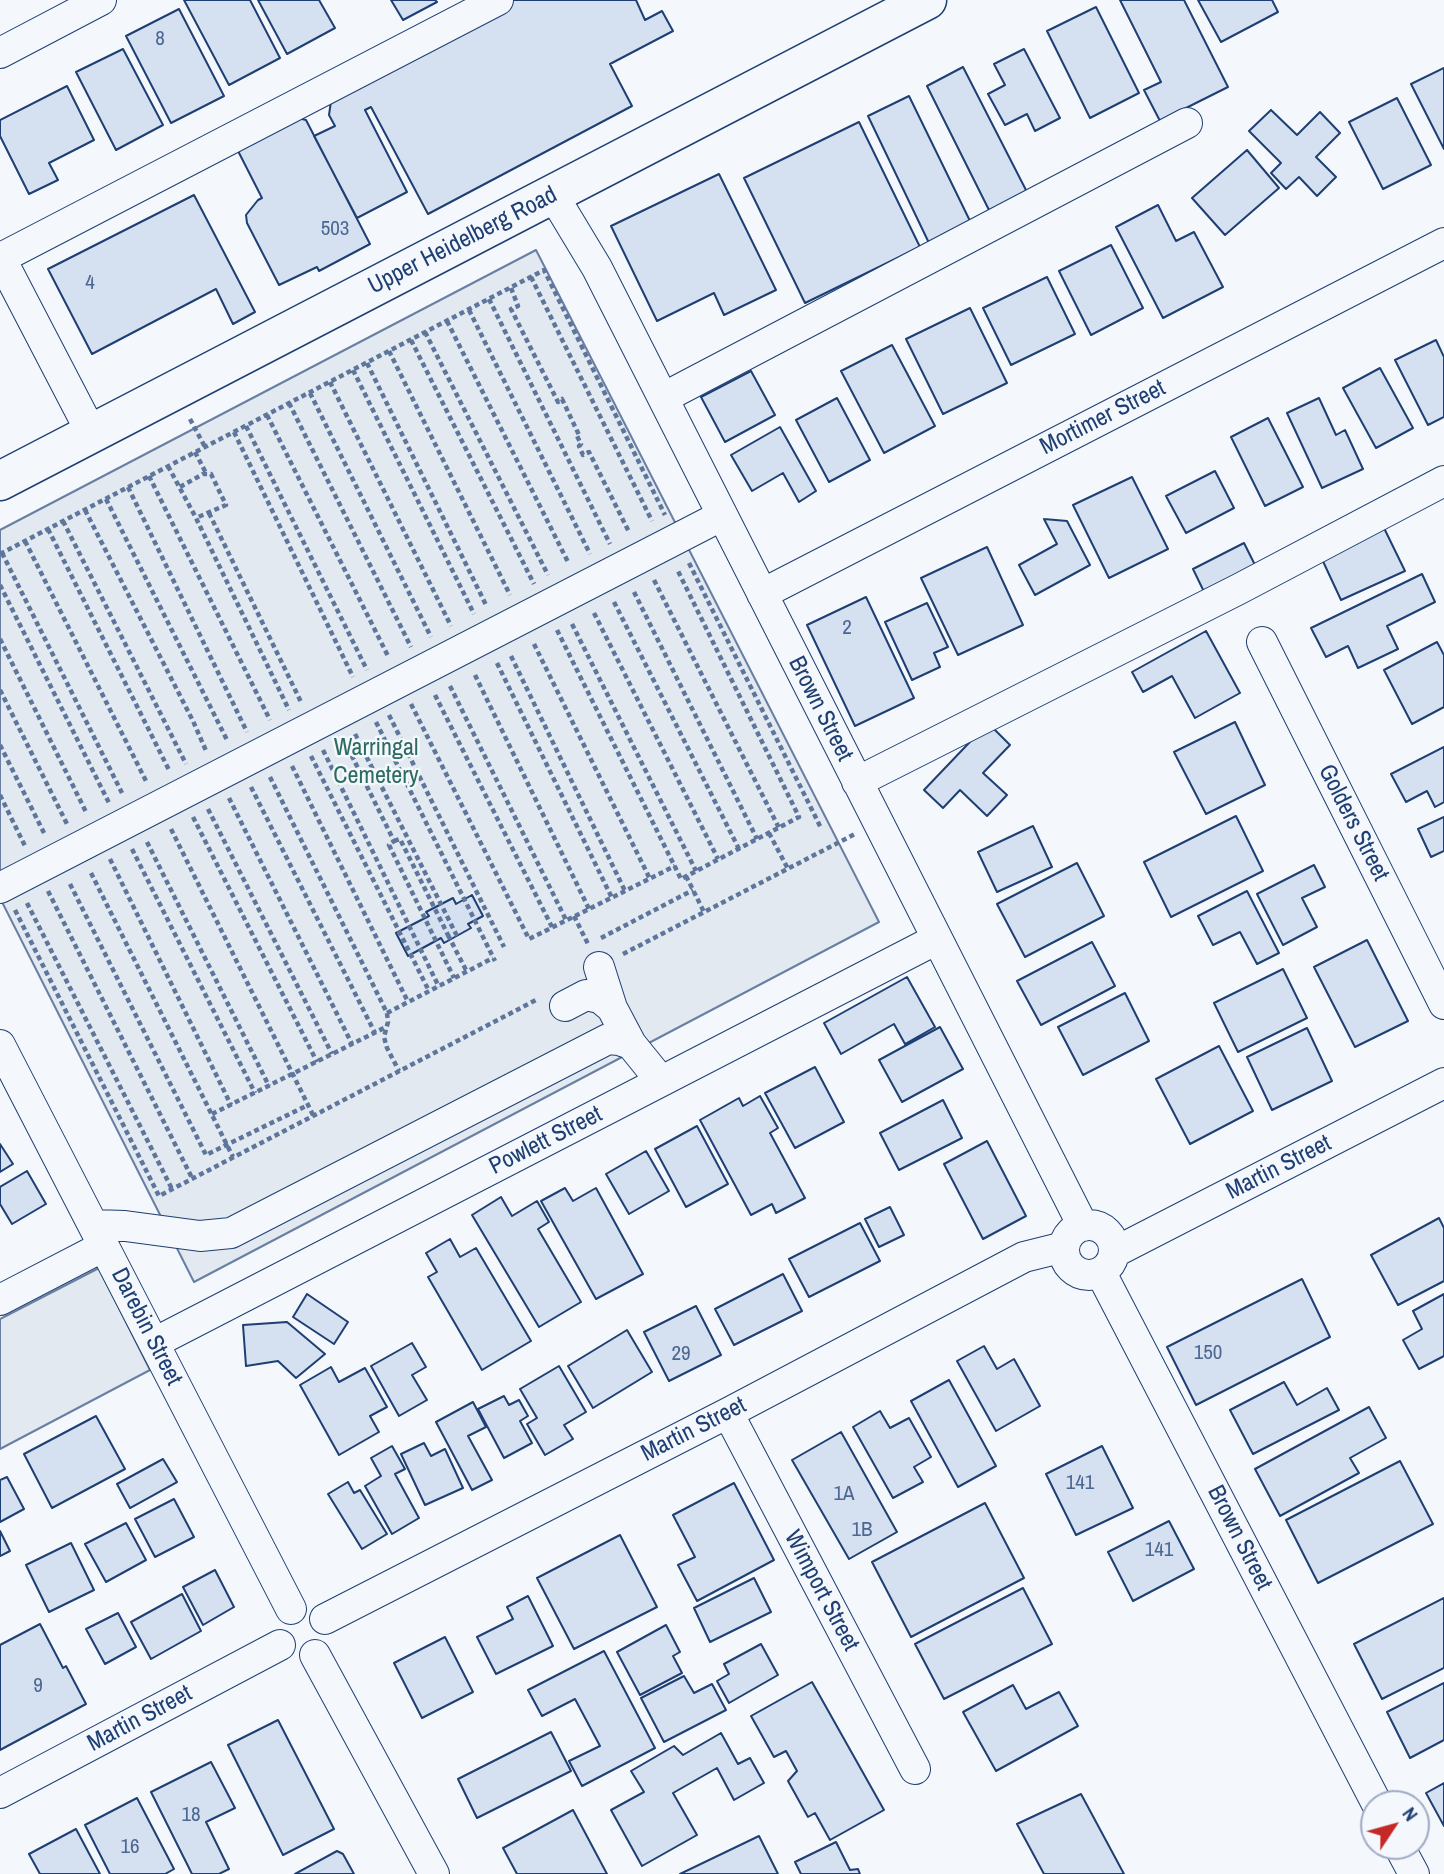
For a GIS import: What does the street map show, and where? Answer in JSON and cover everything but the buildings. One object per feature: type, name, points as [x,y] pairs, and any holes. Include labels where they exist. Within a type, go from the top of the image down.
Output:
[{"type":"main road","name":"Upper Heidelberg Road","points":[[0,481],[927,0]]},
{"type":"street","points":[[0,53],[101,0]]},
{"type":"street","points":[[92,434],[0,258],[498,0]]},
{"type":"street","points":[[663,398],[1187,123]]},
{"type":"street","name":"Brown Street","points":[[553,195],[597,268],[937,939],[1074,1236]]},
{"type":"street","name":"Mortimer Street","points":[[762,594],[1444,243]]},
{"type":"street","points":[[857,782],[1240,589],[1444,481]]},
{"type":"street","points":[[41,867],[721,516]]},
{"type":"street","name":"Golders Street","points":[[1262,642],[1444,1004]]},
{"type":"street","name":"Powlett Street","points":[[154,1343],[937,939]]},
{"type":"street","points":[[593,956],[612,1008],[631,1044],[661,1081]]},
{"type":"street","points":[[553,1002],[586,995],[600,998],[612,1008]]},
{"type":"street","points":[[0,1300],[99,1236],[125,1226],[200,1236],[231,1233],[608,1039],[631,1044]]},
{"type":"street","name":"Darebin Street","points":[[0,1045],[291,1609]]},
{"type":"street","name":"Martin Street","points":[[1108,1262],[1444,1083]]},
{"type":"street","points":[[1098,1226],[1105,1230],[1113,1243],[1108,1262],[1086,1275],[1072,1269],[1067,1262],[1074,1236],[1098,1226]]},
{"type":"street","name":"Martin Street","points":[[326,1619],[728,1413],[1024,1257],[1074,1236]]},
{"type":"street","name":"Brown Street","points":[[1108,1262],[1370,1790]]},
{"type":"street","name":"Wimport Street","points":[[728,1413],[915,1769]]},
{"type":"street","points":[[298,1605],[307,1605],[321,1612],[330,1626],[328,1644],[323,1651],[308,1659],[292,1657],[284,1652],[276,1637],[276,1628],[284,1613],[291,1609],[298,1605]]},
{"type":"street","name":"Martin Street","points":[[0,1793],[280,1645]]},
{"type":"street","points":[[315,1655],[434,1874]]},
{"type":"path","points":[[0,554],[544,270],[779,828]]},
{"type":"path","points":[[411,340],[681,879],[779,828],[799,817],[661,547],[531,277]]},
{"type":"path","points":[[511,288],[518,306],[511,309],[558,402],[562,399],[574,423],[583,456],[589,452],[661,547],[821,828]]},
{"type":"path","points":[[195,452],[206,474]]},
{"type":"path","points":[[168,467],[314,726],[394,841]]},
{"type":"path","points":[[180,487],[211,474],[226,505],[195,518]]},
{"type":"path","points":[[149,477],[456,934],[449,937]]},
{"type":"path","points":[[106,499],[352,1044]]},
{"type":"path","points":[[85,510],[193,721],[197,734],[229,770],[375,1032]]},
{"type":"path","points":[[209,513],[439,986]]},
{"type":"path","points":[[0,639],[41,867],[192,1178]]},
{"type":"path","points":[[0,690],[41,867],[172,1189]]},
{"type":"path","points":[[314,726],[429,991]]},
{"type":"path","points":[[314,726],[408,1002]]},
{"type":"path","points":[[0,745],[159,1196],[233,1157],[553,1002]]},
{"type":"path","points":[[0,795],[206,1155],[308,1105]]},
{"type":"path","points":[[769,832],[788,869]]},
{"type":"path","points":[[593,956],[704,912],[859,832]]},
{"type":"path","points":[[454,978],[389,845],[394,841],[400,839],[467,972]]},
{"type":"path","points":[[528,939],[675,866]]},
{"type":"path","points":[[41,867],[231,1105]]},
{"type":"path","points":[[41,867],[212,1114],[233,1157]]},
{"type":"path","points":[[686,876],[704,912]]},
{"type":"path","points":[[593,956],[693,890]]},
{"type":"path","points":[[387,1013],[493,958]]},
{"type":"path","points":[[212,1114],[387,1026]]},
{"type":"green space","name":"Warringal Cemetery","points":[[536,250],[879,922],[194,1282],[0,898],[0,530]]},
{"type":"green space","points":[[99,1268],[150,1370],[0,1449],[0,1319]]}]
